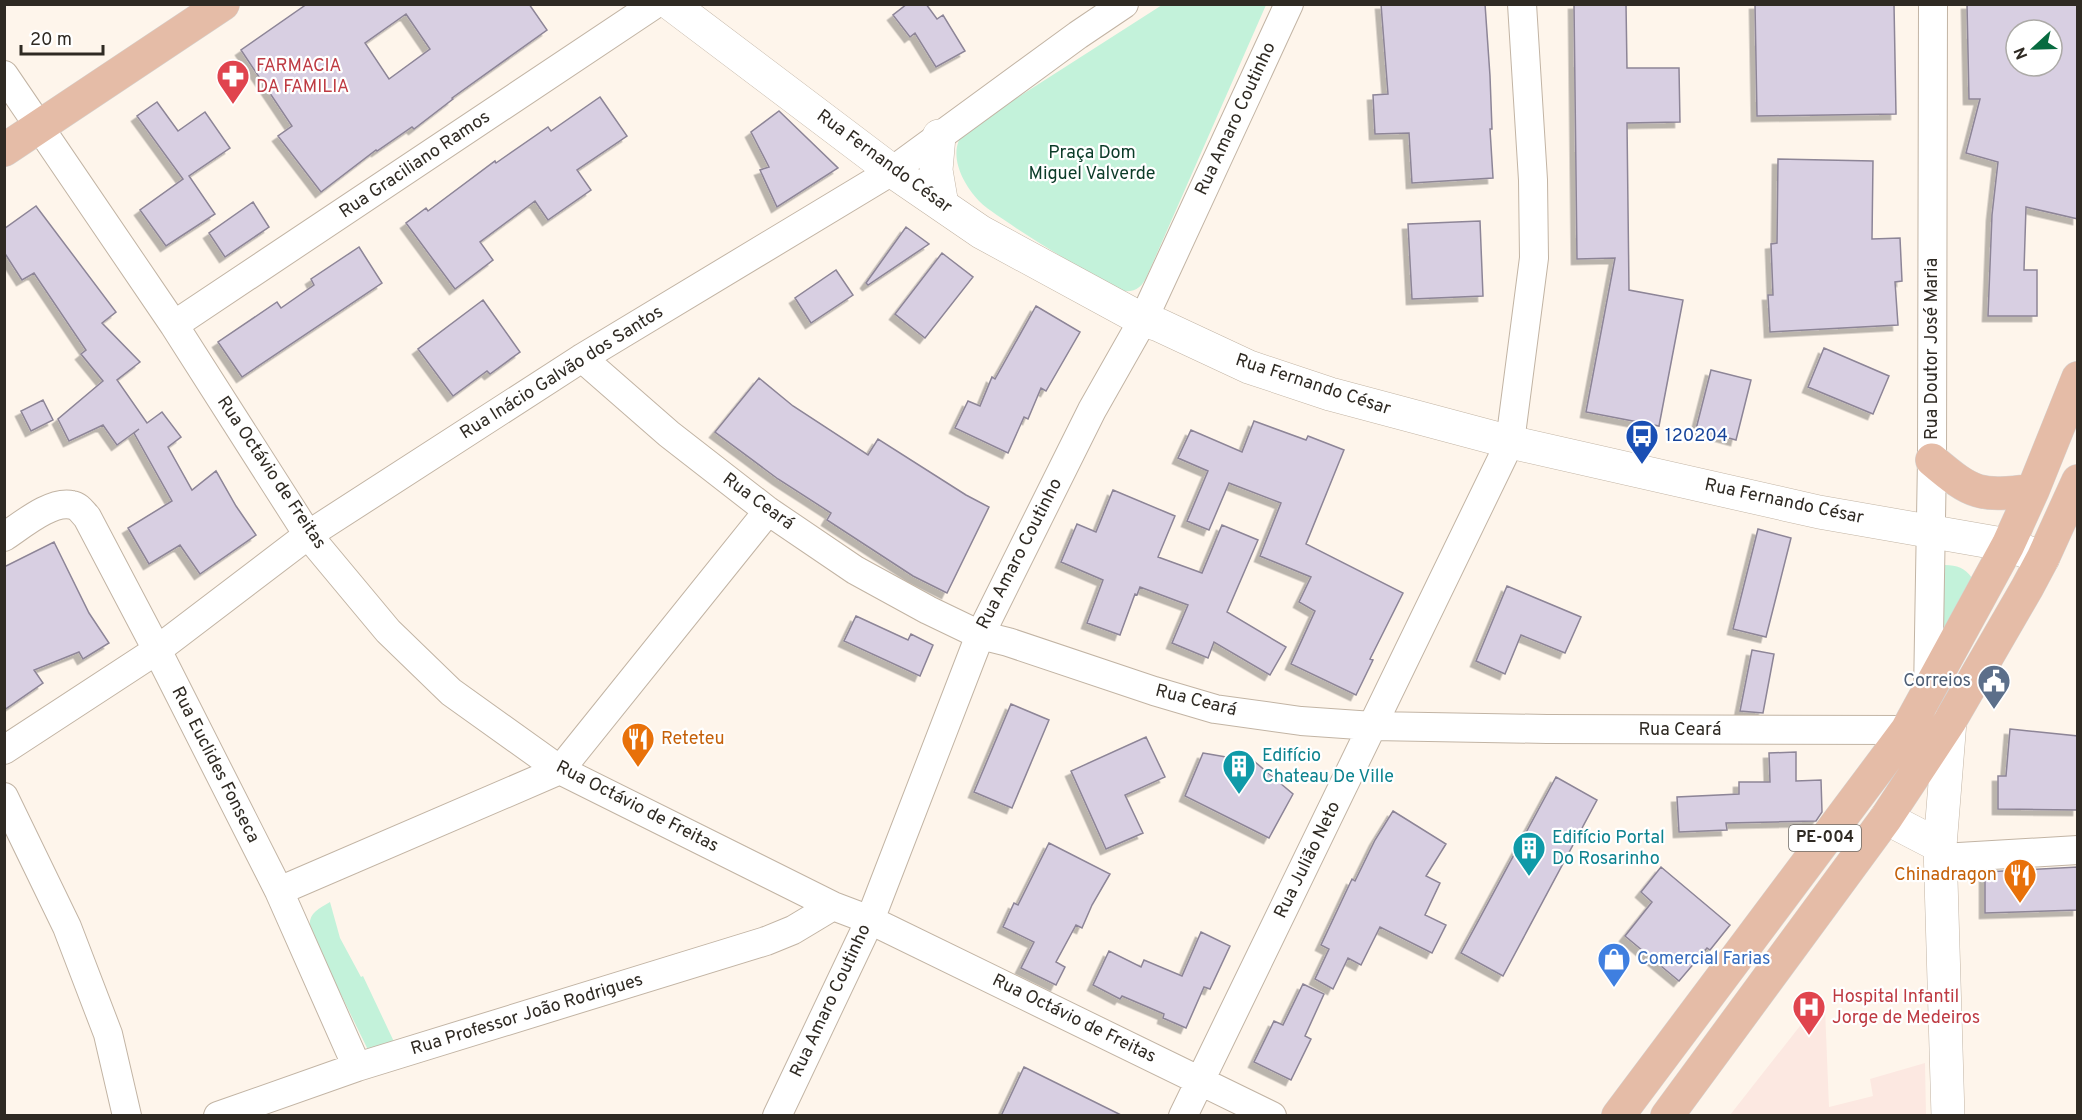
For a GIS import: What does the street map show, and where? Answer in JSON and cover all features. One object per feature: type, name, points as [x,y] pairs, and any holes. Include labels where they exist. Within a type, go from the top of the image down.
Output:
[{"type":"main road","points":[[4,150],[223,4]]},
{"type":"main road","name":"PE-004","points":[[1618,1116],[1907,730],[2008,545],[2078,378]]},
{"type":"main road","points":[[1932,460],[1957,482],[1977,492],[1999,494],[2033,490]]},
{"type":"main road","name":"PE-004","points":[[1667,1116],[1886,818],[1950,721],[2043,558],[2078,481]]},
{"type":"street","name":"Rua Graciliano Ramos","points":[[174,325],[655,4]]},
{"type":"street","name":"Rua Fernando César","points":[[670,4],[892,171],[981,232],[1143,320],[1159,325],[1249,367],[1330,394],[1510,442],[1819,512],[2008,545],[2043,558]]},
{"type":"street","name":"Rua Inácio Galvão dos Santos","points":[[4,750],[157,650],[309,535],[582,358],[892,171],[939,136],[1084,15],[1124,4]]},
{"type":"street","name":"Rua Amaro Coutinho","points":[[777,1116],[870,920],[980,635],[1092,410],[1143,320],[1289,4]]},
{"type":"street","name":"Rua Julião Neto","points":[[1182,1116],[1510,442],[1534,258],[1533,180],[1522,4]]},
{"type":"street","name":"Rua Doutor José Maria","points":[[1928,693],[1932,460],[1933,4]]},
{"type":"street","name":"Rua Octávio de Freitas","points":[[4,75],[174,325],[309,535],[388,632],[451,692],[560,770],[833,906],[870,920],[1272,1116]]},
{"type":"street","points":[[939,136],[936,170],[942,204]]},
{"type":"street","name":"Rua Ceará","points":[[582,358],[669,434],[768,511],[855,570],[928,610],[980,635],[1215,709],[1301,721],[1373,726],[1907,730]]},
{"type":"street","name":"Rua Euclides Fonseca","points":[[4,537],[57,505],[71,504],[79,507],[87,516],[279,891],[357,1067]]},
{"type":"street","points":[[279,891],[560,770],[768,511]]},
{"type":"street","points":[[1950,721],[1941,852],[1953,1115]]},
{"type":"street","points":[[4,797],[68,927],[108,1034],[127,1116]]},
{"type":"street","points":[[1886,818],[1941,852],[2078,850]]},
{"type":"street","name":"Rua Professor João Rodrigues","points":[[218,1116],[357,1067],[766,941],[793,930],[833,906]]},
{"type":"shaded area","name":"Hospital Infantil Jorge de Medeiros","points":[[1818,1003],[1825,1008],[1829,1107],[1873,1096],[1870,1079],[1925,1063],[1926,1115],[1730,1115]]},
{"type":"green space","name":"Praça Dom Miguel Valverde","points":[[1162,5],[1266,5],[1147,276],[1138,288],[1124,291],[1056,253],[983,205],[962,176],[958,167],[957,148],[959,139],[965,131]]},
{"type":"green space","points":[[1945,565],[1960,568],[1972,578],[1941,646],[1939,567]]},
{"type":"green space","points":[[330,902],[340,938],[361,977],[363,976],[396,1046],[369,1052],[311,933],[311,917]]},
{"type":"building","points":[[307,4],[529,4],[547,30],[452,98],[414,129],[412,127],[376,150],[321,192],[278,136],[292,126],[241,50]],"holes":[[[406,14],[430,49],[389,79],[365,43]]]},
{"type":"building","points":[[907,4],[926,4],[937,19],[943,15],[965,51],[936,67],[915,33],[910,37],[893,15]]},
{"type":"building","points":[[1381,4],[1485,4],[1493,178],[1412,183],[1409,133],[1375,134],[1373,95],[1388,94]]},
{"type":"building","points":[[1574,4],[1626,4],[1627,68],[1679,68],[1680,122],[1627,123],[1629,290],[1683,300],[1659,426],[1586,412],[1615,258],[1577,259]]},
{"type":"building","points":[[1755,4],[1894,4],[1896,114],[1757,116]]},
{"type":"building","points":[[1967,4],[2078,4],[2078,219],[2026,207],[2024,270],[2037,270],[2037,316],[1988,316],[1992,215],[1998,162],[1966,153],[1980,99],[1969,99]]},
{"type":"building","points":[[600,97],[627,136],[577,170],[591,190],[548,220],[535,201],[480,242],[493,260],[455,289],[406,223],[426,208],[428,211],[495,161],[496,163],[548,127],[551,131]]},
{"type":"building","points":[[157,102],[178,131],[205,112],[230,148],[189,176],[215,214],[166,246],[140,210],[183,179],[137,116]]},
{"type":"building","points":[[779,111],[838,168],[777,207],[760,170],[769,167],[751,132]]},
{"type":"building","points":[[1778,159],[1873,161],[1872,239],[1900,238],[1902,281],[1895,282],[1898,325],[1770,332],[1768,295],[1773,295],[1771,244],[1777,243]]},
{"type":"building","points":[[253,202],[269,227],[225,257],[209,233]]},
{"type":"building","points":[[36,206],[116,312],[102,323],[140,362],[117,380],[147,423],[162,412],[181,437],[168,447],[192,490],[216,471],[256,535],[200,574],[180,545],[149,564],[128,528],[172,501],[134,433],[139,429],[117,445],[103,425],[69,441],[58,419],[103,381],[81,354],[86,350],[34,273],[22,280],[4,252],[4,229]]},
{"type":"building","points":[[1480,221],[1483,296],[1412,299],[1408,224]]},
{"type":"building","points":[[906,227],[929,244],[868,285],[866,283]]},
{"type":"building","points":[[359,247],[382,283],[242,377],[218,342],[277,302],[281,308],[314,285],[311,279]]},
{"type":"building","points":[[942,253],[973,277],[925,338],[895,314]]},
{"type":"building","points":[[836,270],[853,295],[811,323],[795,298]]},
{"type":"building","points":[[483,300],[520,352],[490,374],[487,371],[453,396],[418,349]]},
{"type":"building","points":[[1036,306],[1080,332],[1046,391],[1041,388],[1028,419],[1024,417],[1008,453],[955,428],[968,401],[980,406],[992,377],[995,379]]},
{"type":"building","points":[[1824,348],[1889,376],[1873,414],[1808,387]]},
{"type":"building","points":[[1711,370],[1751,380],[1736,440],[1696,429]]},
{"type":"building","points":[[759,378],[793,406],[868,455],[878,439],[989,507],[947,593],[913,576],[827,520],[831,513],[778,479],[715,432]]},
{"type":"building","points":[[43,400],[53,420],[31,431],[21,411]]},
{"type":"building","points":[[1254,421],[1306,440],[1308,436],[1344,450],[1306,544],[1403,593],[1370,659],[1373,660],[1356,695],[1291,664],[1315,611],[1299,602],[1311,577],[1260,556],[1281,503],[1229,483],[1209,530],[1187,521],[1208,471],[1178,458],[1191,430],[1242,452]]},
{"type":"building","points":[[1113,490],[1175,516],[1158,557],[1202,573],[1222,525],[1258,540],[1227,612],[1286,647],[1270,675],[1214,642],[1208,658],[1172,643],[1188,605],[1140,587],[1137,595],[1135,594],[1120,635],[1087,623],[1103,580],[1061,562],[1077,524],[1096,532]]},
{"type":"building","points":[[1758,529],[1791,538],[1766,637],[1733,629]]},
{"type":"building","points":[[54,542],[89,613],[109,643],[83,659],[79,652],[34,670],[43,683],[4,710],[4,567]]},
{"type":"building","points":[[1507,586],[1581,617],[1565,653],[1521,635],[1505,674],[1476,661]]},
{"type":"building","points":[[856,616],[908,640],[911,634],[933,645],[920,676],[844,641]]},
{"type":"building","points":[[1752,650],[1774,654],[1763,713],[1740,711]]},
{"type":"building","points":[[1011,704],[1049,720],[1012,808],[974,792]]},
{"type":"building","points":[[2010,729],[2078,736],[2078,810],[1998,809],[1998,776],[2006,776]]},
{"type":"building","points":[[1146,737],[1165,777],[1125,795],[1143,833],[1106,849],[1071,771]]},
{"type":"building","points":[[1796,752],[1796,781],[1821,780],[1822,812],[1816,821],[1726,823],[1727,830],[1679,832],[1677,797],[1739,794],[1739,782],[1770,782],[1769,753]]},
{"type":"building","name":"Edifício Chateau De Ville","points":[[1203,753],[1255,762],[1293,794],[1269,838],[1185,796]]},
{"type":"building","name":"Edifício Portal Do Rosarinho","points":[[1556,777],[1597,800],[1503,976],[1461,953]]},
{"type":"building","points":[[1393,811],[1446,844],[1426,876],[1440,883],[1425,915],[1446,925],[1432,953],[1380,927],[1361,965],[1348,958],[1333,989],[1315,979],[1329,949],[1321,945],[1352,879],[1355,881],[1375,840]]},
{"type":"building","points":[[1049,843],[1110,874],[1082,928],[1076,925],[1056,962],[1065,967],[1056,985],[1021,968],[1034,942],[1003,927],[1014,903],[1018,905]]},
{"type":"building","points":[[1661,867],[1730,925],[1710,950],[1707,948],[1679,981],[1625,936],[1652,902],[1641,892]]},
{"type":"building","points":[[2078,867],[2078,910],[1985,913],[1985,872]]},
{"type":"building","points":[[1201,932],[1230,946],[1210,989],[1204,987],[1186,1028],[1163,1018],[1164,1014],[1122,996],[1120,999],[1093,985],[1109,951],[1141,967],[1144,960],[1182,976]]},
{"type":"building","points":[[1303,984],[1324,994],[1305,1036],[1311,1039],[1291,1080],[1254,1062],[1274,1021],[1283,1025]]},
{"type":"building","points":[[1024,1067],[1123,1116],[1001,1116]]},
{"type":"place","name":"FARMACIA DA FAMILIA","points":[[233,105]]},
{"type":"place","name":"120204","points":[[1642,465]]},
{"type":"place","name":"Correios","points":[[1994,710]]},
{"type":"place","name":"Reteteu","points":[[638,768]]},
{"type":"place","name":"Edifício Chateau De Ville","points":[[1239,795]]},
{"type":"place","name":"Edifício Portal Do Rosarinho","points":[[1529,877]]},
{"type":"place","name":"Chinadragon","points":[[2020,904]]},
{"type":"place","name":"Comercial Farias","points":[[1614,988]]},
{"type":"place","name":"Hospital Infantil Jorge de Medeiros","points":[[1809,1036]]}]
